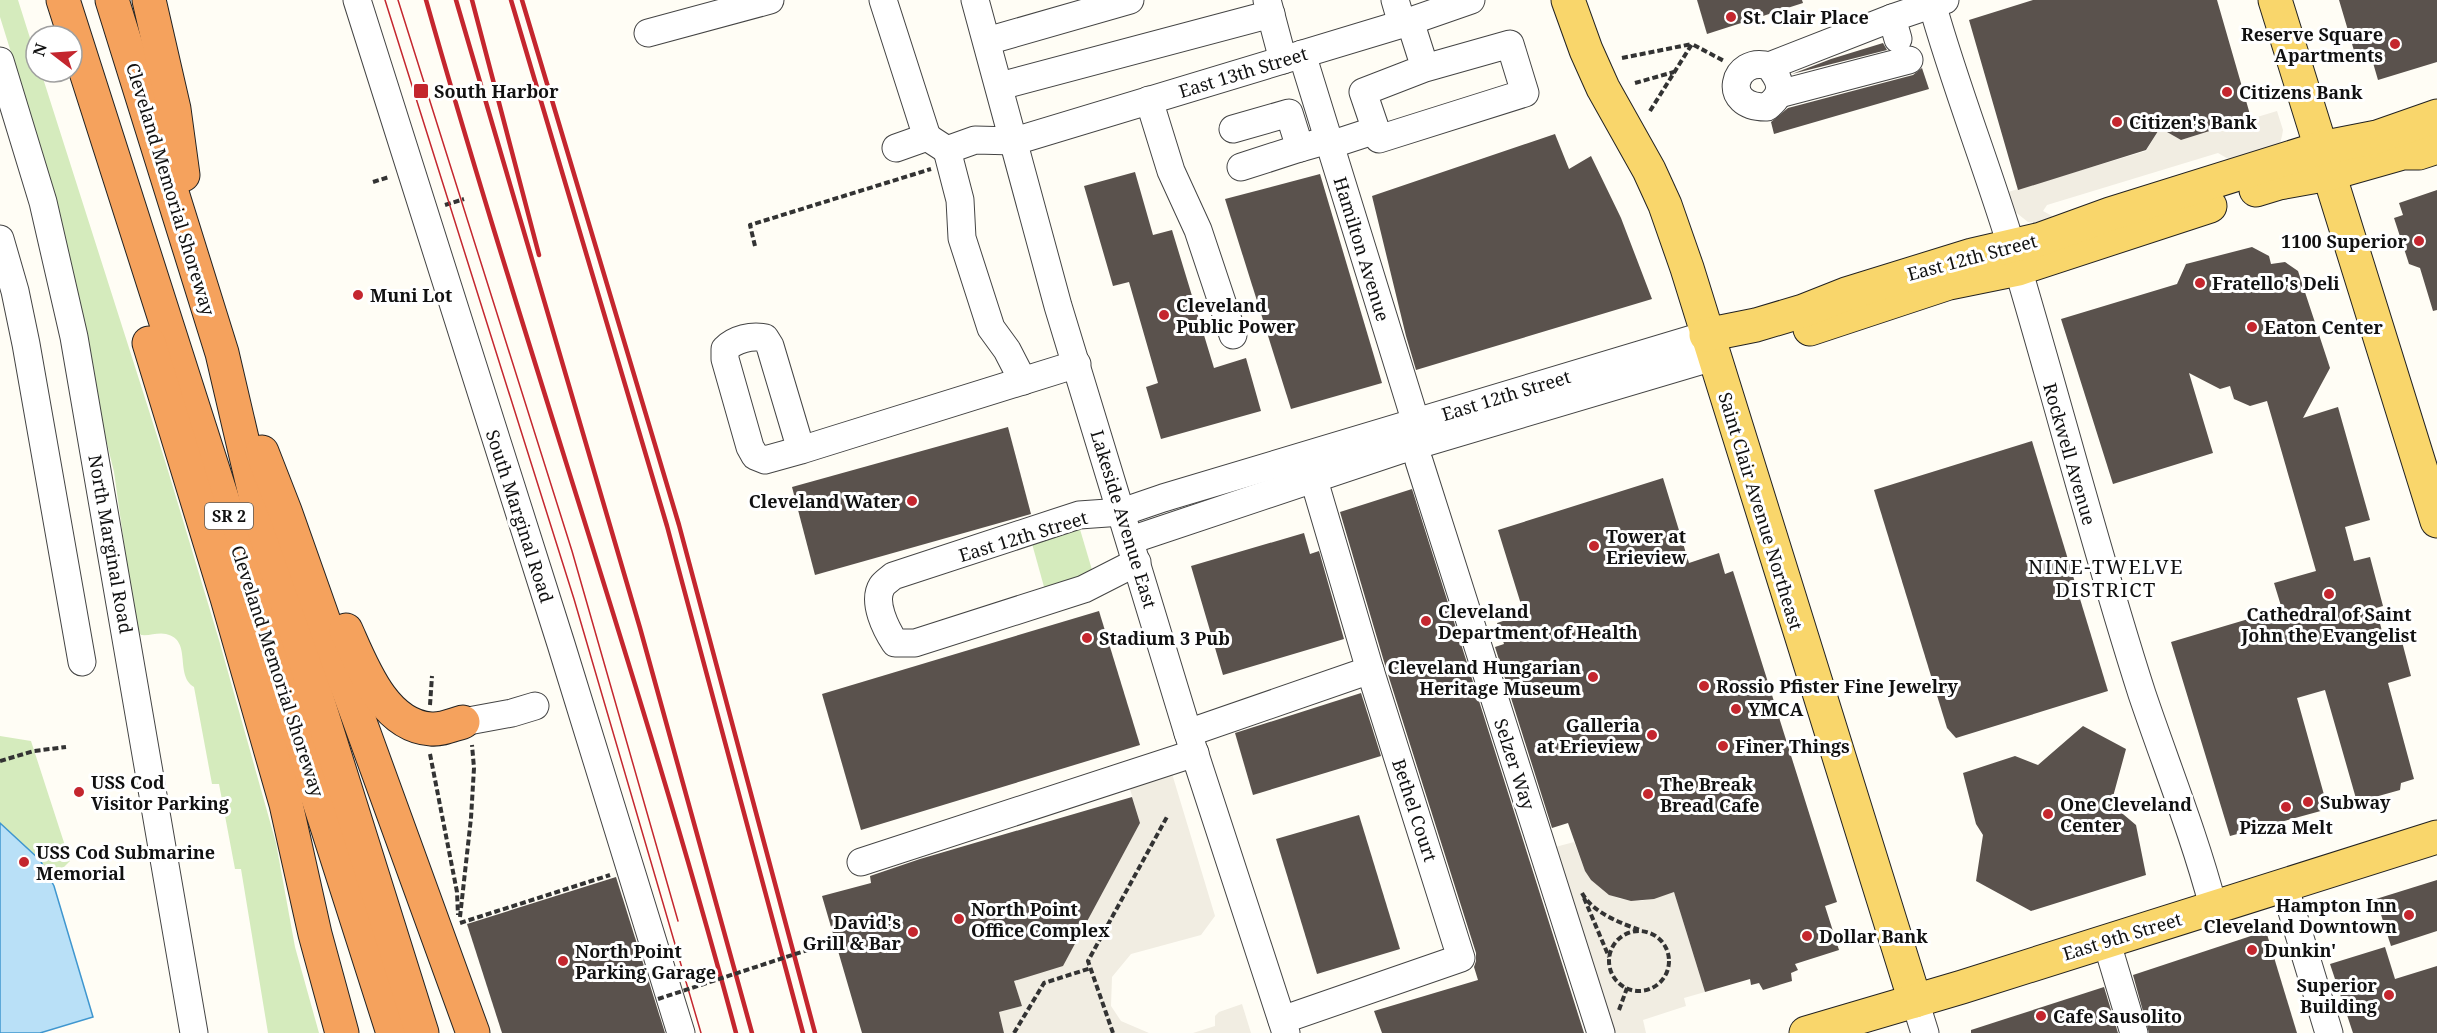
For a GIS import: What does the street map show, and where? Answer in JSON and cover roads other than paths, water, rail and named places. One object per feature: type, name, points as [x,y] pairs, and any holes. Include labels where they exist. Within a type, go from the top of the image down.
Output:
[{"type":"highway","points":[[40,0],[48,24]]},
{"type":"highway","name":"Cleveland Memorial Shoreway","points":[[63,0],[393,1033]]},
{"type":"highway","name":"Cleveland Memorial Shoreway","points":[[112,0],[222,353],[261,520],[423,1033]]},
{"type":"highway","points":[[149,0],[174,109],[193,257]]},
{"type":"highway","points":[[67,84],[227,598],[286,804],[315,934],[342,1033]]},
{"type":"highway","points":[[222,353],[285,511],[473,1033]]},
{"type":"highway","points":[[285,511],[368,675],[391,709],[412,724],[428,729],[443,728],[472,720]]},
{"type":"main road","name":"Saint Clair Avenue Northeast","points":[[1568,0],[1603,88],[1644,160],[1665,205],[1687,268],[1915,1001]]},
{"type":"main road","points":[[2274,0],[2437,521]]},
{"type":"main road","name":"East 12th Street","points":[[1710,346],[1756,325],[1803,311],[1846,294],[2014,257],[2041,239],[2325,161],[2377,137],[2437,116]]},
{"type":"main road","name":"East 12th Street","points":[[2325,161],[2419,153],[2437,147]]},
{"type":"main road","name":"East 9th Street","points":[[1806,1033],[2190,916],[2213,906],[2437,837]]},
{"type":"street","name":"South Marginal Road","points":[[357,0],[681,1033]]},
{"type":"street","points":[[648,33],[770,0]]},
{"type":"street","points":[[883,0],[935,152],[960,200],[962,238],[991,328],[1007,350],[1023,381]]},
{"type":"street","name":"Lakeside Avenue East","points":[[975,0],[1058,306],[1192,743],[1284,1027]]},
{"type":"street","points":[[987,41],[1130,0]]},
{"type":"street","points":[[1899,39],[1769,66],[1755,64],[1742,71],[1738,78],[1737,93],[1746,105],[1753,108],[1767,107],[1779,94],[1899,39],[1936,2]]},
{"type":"street","name":"Rockwell Avenue","points":[[1936,2],[1966,116],[2014,257],[2101,561],[2143,695],[2202,863],[2213,906]]},
{"type":"street","name":"East 13th Street","points":[[896,148],[935,152],[975,140],[1015,141],[1292,57],[1402,15],[1454,3]]},
{"type":"street","points":[[1000,86],[1269,7]]},
{"type":"street","name":"Hamilton Avenue","points":[[1269,7],[1329,142],[1419,442]]},
{"type":"street","points":[[1402,15],[1425,68]]},
{"type":"street","points":[[1510,44],[1525,93],[1379,139],[1364,92],[1425,68],[1510,44]]},
{"type":"street","name":"North Marginal Road","points":[[0,61],[46,213],[75,337],[194,1033]]},
{"type":"street","points":[[1769,66],[1780,82],[1779,94]]},
{"type":"street","points":[[1149,100],[1171,171],[1198,230],[1233,335]]},
{"type":"street","points":[[1233,129],[1289,113],[1299,148]]},
{"type":"street","points":[[1241,166],[1299,148],[1376,130]]},
{"type":"street","points":[[0,239],[15,291],[26,344],[82,662]]},
{"type":"street","name":"East 12th Street","points":[[1419,442],[1163,498],[1122,513],[1080,515],[893,576],[882,586],[879,599],[886,630],[895,643],[915,643],[1084,590],[1134,551],[1314,480],[1419,442],[1710,346]]},
{"type":"street","points":[[801,450],[1077,364]]},
{"type":"street","name":"Selzer Way","points":[[1419,442],[1601,1033]]},
{"type":"street","name":"Bethel Court","points":[[1284,1027],[1461,958],[1370,670],[1314,480]]},
{"type":"street","points":[[861,862],[1192,743],[1370,670]]},
{"type":"street","points":[[472,720],[536,706]]},
{"type":"street","points":[[2284,885],[2329,1033]]},
{"type":"street","points":[[2106,940],[2134,1033]]},
{"type":"street","name":"Saint Clair Avenue Northeast","points":[[1915,1001],[1925,1033]]},
{"type":"water","points":[[0,823],[40,860],[54,886],[93,1017],[40,1033],[0,1033]]},
{"type":"tram line","points":[[385,0],[574,599],[701,1033]]},
{"type":"tram line","points":[[398,0],[572,551],[678,921]]},
{"type":"railway","points":[[426,0],[503,259],[662,774],[736,1033]]},
{"type":"railway","points":[[456,0],[640,628],[752,1033]]},
{"type":"railway","points":[[472,0],[539,255]]},
{"type":"railway","points":[[511,0],[667,526],[803,1033]]},
{"type":"railway","points":[[522,0],[679,525],[815,1033]]},
{"type":"place","name":"St. Clair Place","points":[[1731,17]]},
{"type":"place","name":"Reserve Square Apartments","points":[[2395,44]]},
{"type":"place","name":"South Harbor","points":[[421,91]]},
{"type":"place","name":"Citizens Bank","points":[[2227,92]]},
{"type":"place","name":"Citizen's Bank","points":[[2117,122]]},
{"type":"place","name":"1100 Superior","points":[[2419,241]]},
{"type":"place","name":"Fratello's Deli","points":[[2200,283]]},
{"type":"place","name":"Muni Lot","points":[[358,295]]},
{"type":"place","name":"Cleveland Public Power","points":[[1164,315]]},
{"type":"place","name":"Eaton Center","points":[[2252,327]]},
{"type":"place","name":"Cleveland Water","points":[[912,501]]},
{"type":"place","name":"Tower at Erieview","points":[[1594,546]]},
{"type":"place","name":"Cathedral of Saint John the Evangelist","points":[[2329,594]]},
{"type":"place","name":"Cleveland Department of Health","points":[[1426,621]]},
{"type":"place","name":"Stadium 3 Pub","points":[[1087,638]]},
{"type":"place","name":"Cleveland Hungarian Heritage Museum","points":[[1593,677]]},
{"type":"place","name":"Rossio Pfister Fine Jewelry","points":[[1704,686]]},
{"type":"place","name":"YMCA","points":[[1736,709]]},
{"type":"place","name":"Galleria at Erieview","points":[[1652,735]]},
{"type":"place","name":"Finer Things","points":[[1723,746]]},
{"type":"place","name":"USS Cod Visitor Parking","points":[[79,792]]},
{"type":"place","name":"The Break Bread Cafe","points":[[1648,794]]},
{"type":"place","name":"Subway","points":[[2308,802]]},
{"type":"place","name":"Pizza Melt","points":[[2286,807]]},
{"type":"place","name":"One Cleveland Center","points":[[2048,814]]},
{"type":"place","name":"USS Cod Submarine Memorial","points":[[24,862]]},
{"type":"place","name":"Hampton Inn Cleveland Downtown","points":[[2409,915]]},
{"type":"place","name":"North Point Office Complex","points":[[959,919]]},
{"type":"place","name":"David's Grill & Bar","points":[[913,932]]},
{"type":"place","name":"Dollar Bank","points":[[1807,936]]},
{"type":"place","name":"Dunkin'","points":[[2252,950]]},
{"type":"place","name":"North Point Parking Garage","points":[[563,961]]},
{"type":"place","name":"Superior Building","points":[[2389,995]]},
{"type":"place","name":"Cafe Sausolito","points":[[2041,1016]]},
{"type":"district","name":"NINE-TWELVE DISTRICT","points":[[2106,578]]}]
